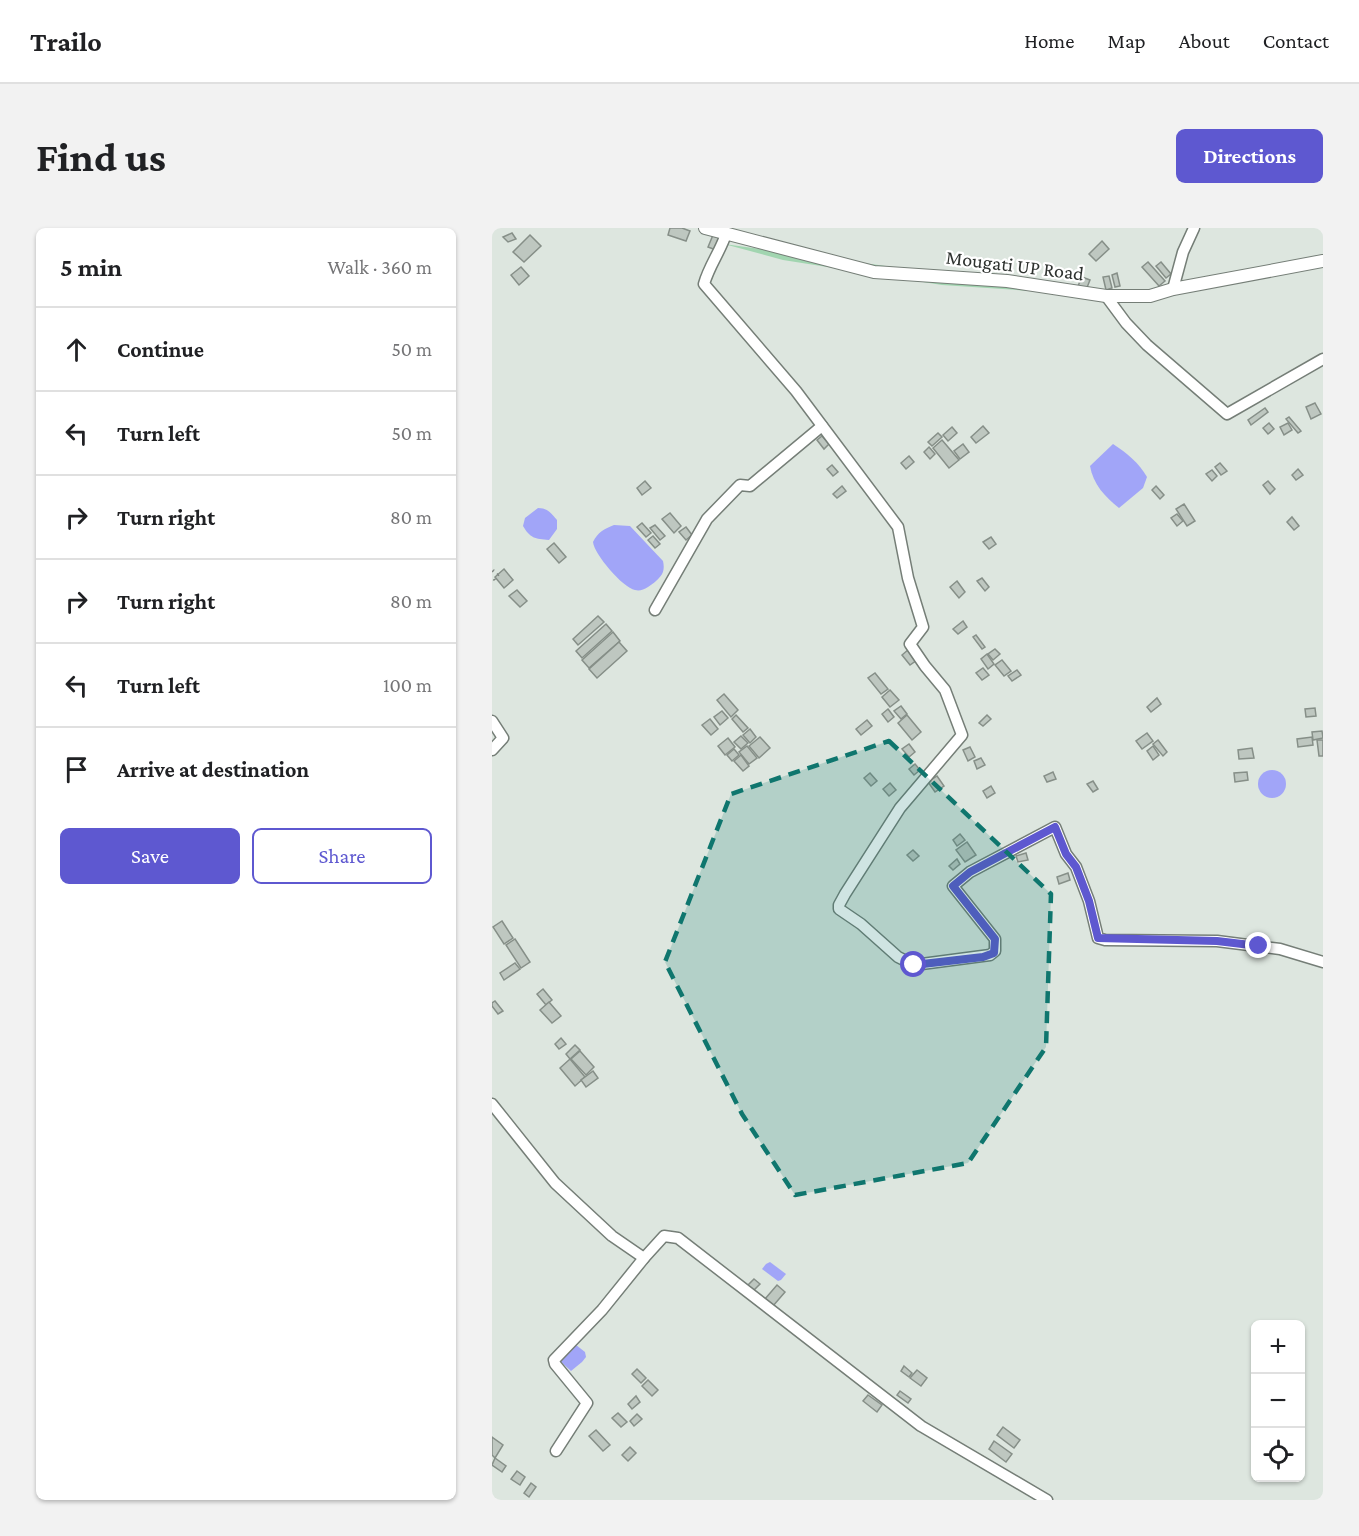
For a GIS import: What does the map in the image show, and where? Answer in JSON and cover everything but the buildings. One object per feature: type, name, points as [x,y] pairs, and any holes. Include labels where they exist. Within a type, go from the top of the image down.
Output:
[{"type":"street","name":"Mougati UP Road","points":[[705,228],[874,272],[1007,281],[1106,296],[1150,296],[1173,289],[1323,261]]},
{"type":"street","points":[[1173,289],[1183,252],[1194,228]]},
{"type":"street","points":[[726,234],[719,253],[708,269],[704,284],[789,382],[898,527],[908,578],[923,627],[910,644],[945,690],[962,735],[888,824],[844,894],[839,909],[861,924],[898,957],[914,965],[990,956],[995,951],[995,939],[953,886],[970,872],[1055,827],[1066,854],[1076,867],[1089,901],[1098,938],[1217,941],[1280,949],[1323,962]]},
{"type":"street","points":[[1106,296],[1126,323],[1147,345],[1227,414],[1323,360]]},
{"type":"street","points":[[655,610],[707,519],[740,485],[750,486],[822,426]]},
{"type":"street","points":[[492,722],[503,738],[492,750]]},
{"type":"street","points":[[492,1104],[555,1183],[612,1236],[644,1258]]},
{"type":"street","points":[[556,1451],[587,1402],[554,1360],[602,1310],[664,1236],[678,1239],[921,1426],[1047,1500]]},
{"type":"path","points":[[492,572],[494,570],[499,576],[492,579]]},
{"type":"highlighted area","points":[[889,741],[1051,894],[1046,1047],[968,1163],[795,1195],[742,1114],[665,962],[731,794]]},
{"type":"green space","points":[[724,244],[1106,296],[942,285],[783,260]]},
{"type":"water","points":[[1113,444],[1132,459],[1147,477],[1143,488],[1119,508],[1100,490],[1090,466]]},
{"type":"water","points":[[538,508],[547,510],[557,520],[557,529],[549,540],[533,537],[523,526],[525,518]]},
{"type":"water","points":[[614,525],[630,526],[663,561],[662,574],[646,588],[635,590],[630,588],[617,577],[598,554],[593,542],[604,530]]},
{"type":"water","points":[[1272,770],[1282,774],[1286,784],[1282,794],[1272,798],[1262,794],[1258,784],[1262,774]]},
{"type":"water","points":[[770,1262],[786,1274],[781,1280],[778,1281],[762,1269]]},
{"type":"water","points":[[576,1345],[585,1352],[586,1357],[571,1371],[559,1360]]},
{"type":"route","points":[[914,965],[990,956],[994,953],[995,939],[953,886],[970,872],[1055,827],[1066,854],[1076,867],[1089,901],[1098,938],[1105,940],[1217,941],[1259,946]]}]
